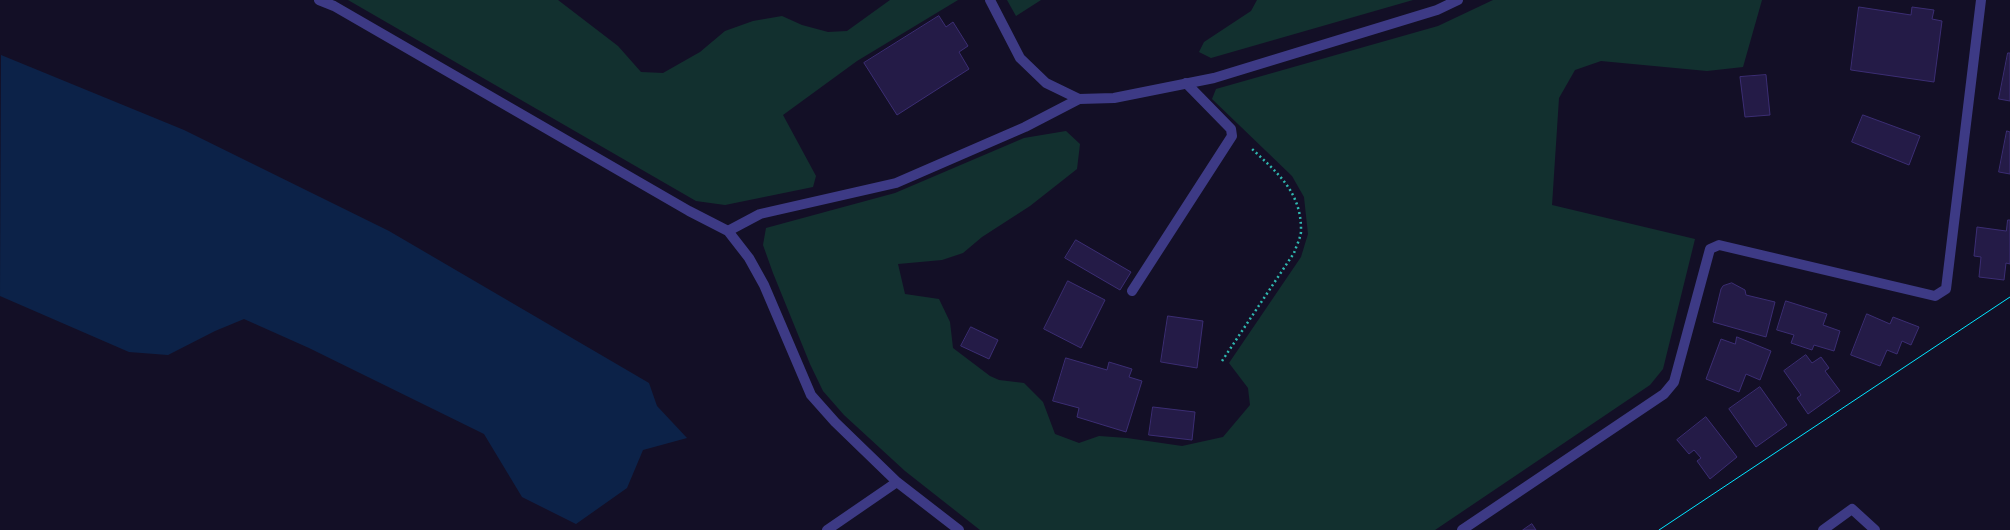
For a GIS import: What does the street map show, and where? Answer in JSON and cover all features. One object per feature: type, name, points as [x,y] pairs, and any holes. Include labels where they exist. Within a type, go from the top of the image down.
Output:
[{"type":"street","points":[[319,0],[334,6],[689,212],[728,231],[749,258],[764,285],[811,395],[835,422],[897,482],[959,530]]},
{"type":"street","points":[[990,0],[1020,58],[1046,82],[1078,99]]},
{"type":"street","points":[[728,231],[760,214],[896,182],[1025,127],[1078,99],[1114,98],[1214,78],[1430,12],[1458,0]]},
{"type":"street","points":[[1462,530],[1664,394],[1674,382],[1710,249],[1719,245],[1936,296],[1946,289],[1981,0]]},
{"type":"street","points":[[1132,291],[1232,136],[1231,129],[1186,83]]},
{"type":"street","points":[[827,530],[897,482]]},
{"type":"street","points":[[1823,530],[1852,509],[1875,530]]},
{"type":"path","points":[[1222,361],[1294,253],[1301,232],[1297,204],[1287,182],[1231,129]]},
{"type":"green space","points":[[348,0],[558,0],[618,46],[641,72],[663,73],[700,52],[725,31],[753,21],[782,16],[802,25],[828,32],[847,31],[890,0],[958,0],[857,61],[783,115],[816,176],[813,187],[725,205],[696,201]]},
{"type":"green space","points":[[1007,0],[1041,0],[1016,16]]},
{"type":"green space","points":[[1257,0],[1413,0],[1211,58],[1199,52],[1204,42],[1251,11]]},
{"type":"green space","points":[[1493,0],[1762,0],[1743,67],[1707,71],[1601,61],[1575,70],[1559,98],[1552,205],[1695,239],[1663,369],[1650,385],[1435,530],[980,530],[905,471],[844,415],[823,391],[810,364],[763,245],[766,228],[895,193],[1024,138],[1066,131],[1080,144],[1077,169],[1030,206],[982,237],[963,253],[942,260],[898,264],[905,294],[939,299],[950,322],[953,348],[990,376],[999,380],[1024,383],[1043,402],[1055,434],[1079,443],[1099,436],[1127,438],[1182,446],[1223,437],[1250,405],[1248,388],[1229,363],[1301,257],[1308,234],[1304,197],[1292,176],[1212,99],[1216,89],[1438,26]]},
{"type":"water","points":[[1,55],[184,130],[389,231],[649,383],[657,406],[687,438],[643,450],[627,488],[576,524],[522,497],[484,434],[309,348],[244,319],[215,331],[168,355],[129,352],[0,296]]},
{"type":"building","points":[[1859,7],[1911,15],[1912,7],[1934,10],[1932,19],[1942,21],[1934,82],[1851,70]]},
{"type":"building","points":[[939,16],[946,27],[953,22],[968,46],[959,52],[969,69],[897,115],[864,63]]},
{"type":"building","points":[[2008,53],[2010,53],[2010,101],[1999,99]]},
{"type":"building","points":[[1766,75],[1770,115],[1745,117],[1740,77]]},
{"type":"building","points":[[1863,115],[1920,136],[1909,165],[1852,142]]},
{"type":"building","points":[[2007,131],[2010,132],[2010,174],[1999,172]]},
{"type":"building","points":[[2008,220],[2010,220],[2010,264],[2006,263],[2004,280],[1979,277],[1981,257],[1974,256],[1977,227],[2006,231]]},
{"type":"building","points":[[1076,240],[1131,272],[1120,290],[1065,258]]},
{"type":"building","points":[[1068,281],[1105,300],[1081,348],[1044,329]]},
{"type":"building","points":[[1732,283],[1745,290],[1746,295],[1775,302],[1766,337],[1713,322],[1721,289],[1723,286]]},
{"type":"building","points":[[1786,301],[1827,314],[1823,325],[1840,331],[1834,351],[1814,345],[1812,350],[1791,343],[1794,335],[1777,330]]},
{"type":"building","points":[[1867,314],[1890,324],[1893,317],[1919,327],[1911,345],[1902,341],[1897,354],[1887,350],[1880,366],[1851,355]]},
{"type":"building","points":[[1168,316],[1203,321],[1197,368],[1161,362]]},
{"type":"building","points":[[971,327],[998,340],[989,359],[961,346]]},
{"type":"building","points":[[1737,337],[1771,351],[1760,380],[1746,374],[1739,392],[1706,379],[1721,339],[1735,344]]},
{"type":"building","points":[[1806,355],[1812,363],[1821,357],[1829,368],[1825,371],[1840,391],[1808,414],[1797,398],[1801,395],[1784,371]]},
{"type":"building","points":[[1066,358],[1107,370],[1109,362],[1132,369],[1129,377],[1142,381],[1126,432],[1077,417],[1079,408],[1053,401]]},
{"type":"building","points":[[1760,387],[1787,425],[1756,447],[1729,409]]},
{"type":"building","points":[[1153,407],[1195,412],[1192,440],[1149,435]]},
{"type":"building","points":[[1706,417],[1737,457],[1710,479],[1697,461],[1701,458],[1694,450],[1689,454],[1677,440]]},
{"type":"building","points":[[1532,524],[1536,530],[1523,530]]},
{"type":"tram line","points":[[1659,530],[2010,297]]}]
